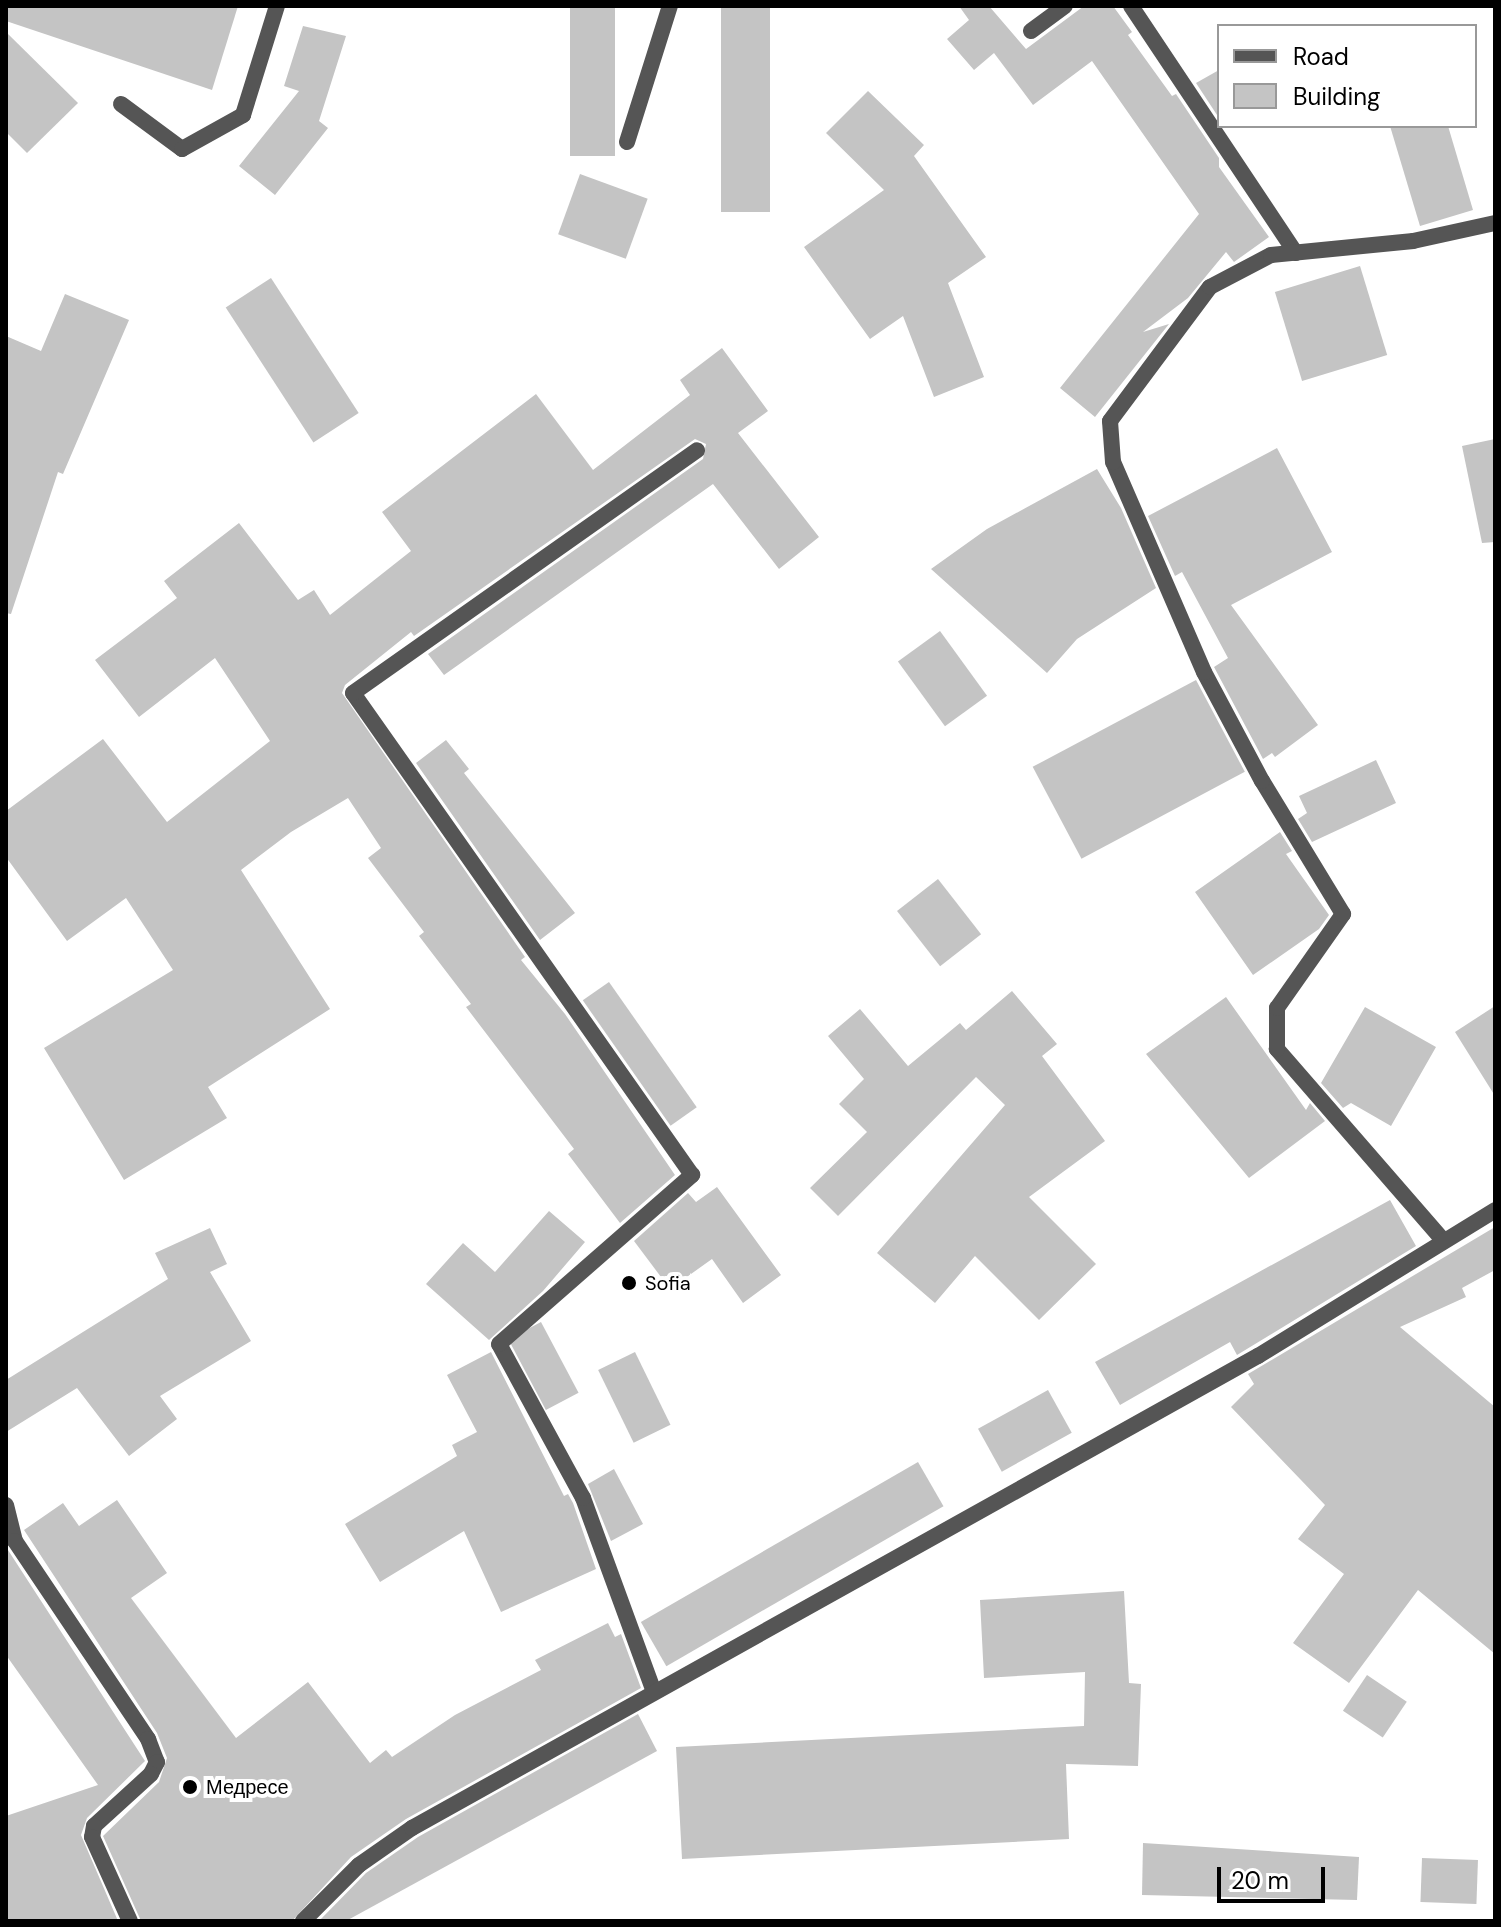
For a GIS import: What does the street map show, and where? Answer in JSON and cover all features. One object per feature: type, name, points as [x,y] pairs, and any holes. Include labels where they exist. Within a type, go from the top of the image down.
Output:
[{"type":"street","points":[[121,104],[182,149],[243,115],[277,6]]},
{"type":"street","points":[[627,142],[670,6]]},
{"type":"street","points":[[1031,31],[1065,6]]},
{"type":"street","points":[[1131,6],[1296,253]]},
{"type":"street","points":[[1442,1239],[1277,1049],[1277,1008],[1343,914],[1262,781],[1204,672],[1113,462],[1110,421],[1210,287],[1271,255],[1413,241],[1495,223]]},
{"type":"street","points":[[654,1692],[583,1498],[499,1344],[692,1175],[353,693],[697,450]]},
{"type":"street","points":[[303,1921],[359,1865],[412,1828],[1245,1363],[1442,1239],[1495,1210]]},
{"type":"street","points":[[6,1505],[15,1541],[148,1739],[157,1762],[151,1774],[94,1826],[92,1837],[130,1921]]},
{"type":"building","points":[[6,6],[238,6],[212,90],[6,21]]},
{"type":"building","points":[[570,6],[615,6],[615,156],[570,156]]},
{"type":"building","points":[[721,6],[770,6],[770,212],[721,212]]},
{"type":"building","points":[[959,6],[989,6],[1026,49],[1084,6],[1113,6],[1132,32],[1128,35],[1172,96],[1176,94],[1219,158],[1219,167],[1269,237],[1234,262],[1226,252],[1188,298],[1143,332],[1169,324],[1095,417],[1060,388],[1199,214],[1092,61],[1033,105],[994,53],[974,70],[947,39],[969,20]]},
{"type":"building","points":[[303,26],[346,36],[319,121],[328,128],[275,195],[239,166],[299,91],[284,86]]},
{"type":"building","points":[[6,32],[78,103],[27,153],[6,132]]},
{"type":"building","points":[[1217,71],[1217,115],[1196,83]]},
{"type":"building","points":[[868,91],[924,145],[914,156],[986,257],[948,283],[984,377],[934,397],[903,316],[870,339],[804,247],[884,190],[826,133]]},
{"type":"building","points":[[1391,128],[1449,128],[1473,210],[1420,226]]},
{"type":"building","points":[[580,174],[648,199],[626,259],[558,234]]},
{"type":"building","points":[[1360,266],[1387,355],[1302,381],[1275,292]]},
{"type":"building","points":[[271,278],[359,413],[313,442],[226,307]]},
{"type":"building","points":[[65,294],[129,320],[63,474],[58,472],[11,614],[6,613],[6,336],[41,351]]},
{"type":"building","points":[[722,348],[768,411],[738,433],[819,537],[779,569],[713,484],[444,675],[428,654],[703,459],[706,444],[695,439],[414,636],[411,632],[345,685],[342,693],[525,957],[521,960],[565,1014],[675,1175],[620,1223],[568,1154],[574,1149],[466,1007],[471,1004],[419,936],[424,932],[368,858],[381,848],[348,798],[291,832],[241,870],[330,1009],[208,1087],[227,1118],[124,1180],[44,1048],[173,970],[126,898],[67,941],[6,857],[6,811],[103,739],[167,822],[270,741],[215,658],[139,717],[95,660],[177,598],[164,581],[239,523],[298,600],[314,590],[330,615],[411,551],[382,512],[536,394],[593,470],[690,395],[680,380]]},
{"type":"building","points":[[1495,439],[1495,542],[1482,543],[1462,446]]},
{"type":"building","points":[[1277,448],[1332,552],[1231,605],[1318,725],[1275,757],[1272,753],[1263,759],[1214,667],[1228,658],[1182,572],[1175,576],[1148,516]]},
{"type":"building","points":[[1097,469],[1121,508],[1156,588],[1077,639],[1047,673],[931,569],[987,529]]},
{"type":"building","points":[[940,631],[987,696],[945,726],[898,662]]},
{"type":"building","points":[[1196,680],[1245,772],[1081,859],[1033,767]]},
{"type":"building","points":[[446,740],[469,769],[464,773],[575,913],[540,940],[416,763]]},
{"type":"building","points":[[1376,760],[1396,803],[1312,842],[1298,819],[1307,813],[1299,796]]},
{"type":"building","points":[[1280,832],[1292,851],[1286,854],[1329,915],[1319,929],[1253,975],[1195,892]]},
{"type":"building","points":[[938,879],[981,934],[940,966],[897,911]]},
{"type":"building","points":[[609,982],[697,1107],[671,1126],[583,1000]]},
{"type":"building","points":[[1012,991],[1057,1044],[1042,1056],[1105,1141],[1029,1197],[1096,1264],[1039,1320],[975,1256],[935,1303],[877,1253],[1005,1105],[976,1077],[838,1216],[810,1188],[867,1132],[839,1104],[864,1079],[828,1036],[860,1009],[908,1066],[960,1023],[966,1030]]},
{"type":"building","points":[[1226,997],[1306,1110],[1310,1103],[1325,1121],[1249,1178],[1146,1054]]},
{"type":"building","points":[[1495,1006],[1495,1096],[1455,1032]]},
{"type":"building","points":[[1365,1007],[1436,1047],[1391,1126],[1351,1103],[1343,1108],[1321,1083]]},
{"type":"building","points":[[717,1187],[781,1275],[743,1303],[712,1259],[670,1289],[634,1241],[688,1193],[696,1202]]},
{"type":"building","points":[[1390,1200],[1416,1246],[1237,1355],[1230,1342],[1120,1405],[1095,1362]]},
{"type":"building","points":[[549,1211],[585,1242],[543,1291],[489,1340],[426,1284],[463,1243],[495,1272]]},
{"type":"building","points":[[1495,1227],[1495,1270],[1462,1288],[1466,1297],[1400,1327],[1495,1407],[1495,1654],[1418,1590],[1349,1683],[1293,1643],[1344,1574],[1298,1539],[1325,1505],[1231,1407],[1254,1384],[1248,1374]]},
{"type":"building","points":[[210,1228],[227,1264],[210,1272],[251,1341],[160,1396],[177,1419],[129,1456],[77,1388],[6,1432],[6,1380],[168,1279],[155,1253]]},
{"type":"building","points":[[541,1322],[579,1393],[546,1410],[508,1339]]},
{"type":"building","points":[[491,1352],[564,1496],[568,1494],[573,1503],[596,1569],[501,1612],[464,1531],[380,1582],[345,1524],[457,1456],[452,1445],[477,1432],[447,1375]]},
{"type":"building","points":[[635,1352],[671,1425],[634,1443],[598,1370]]},
{"type":"building","points":[[1048,1390],[1072,1433],[1002,1472],[978,1429]]},
{"type":"building","points":[[918,1462],[944,1506],[666,1666],[641,1622]]},
{"type":"building","points":[[614,1469],[643,1524],[611,1541],[588,1484]]},
{"type":"building","points":[[117,1500],[167,1573],[131,1598],[236,1738],[308,1682],[370,1763],[386,1750],[392,1757],[455,1715],[541,1670],[535,1660],[608,1623],[615,1637],[621,1634],[641,1688],[406,1819],[351,1857],[292,1921],[141,1921],[103,1836],[159,1782],[167,1758],[157,1733],[24,1530],[63,1503],[79,1526]]},
{"type":"building","points":[[6,1547],[145,1761],[87,1818],[81,1835],[118,1921],[6,1921],[6,1816],[98,1785],[6,1655]]},
{"type":"building","points":[[1124,1591],[1129,1683],[1141,1684],[1138,1766],[1066,1764],[1069,1839],[682,1859],[676,1747],[1084,1726],[1085,1672],[984,1678],[980,1600]]},
{"type":"building","points":[[1367,1675],[1407,1702],[1383,1737],[1343,1711]]},
{"type":"building","points":[[638,1714],[657,1751],[346,1921],[319,1921],[366,1873],[418,1837]]},
{"type":"building","points":[[1143,1843],[1359,1857],[1357,1900],[1142,1895]]},
{"type":"building","points":[[1422,1858],[1478,1860],[1476,1904],[1420,1902]]},
{"type":"place","name":"Sofia","points":[[629,1283]]},
{"type":"place","name":"Медресе","points":[[190,1787]]}]
